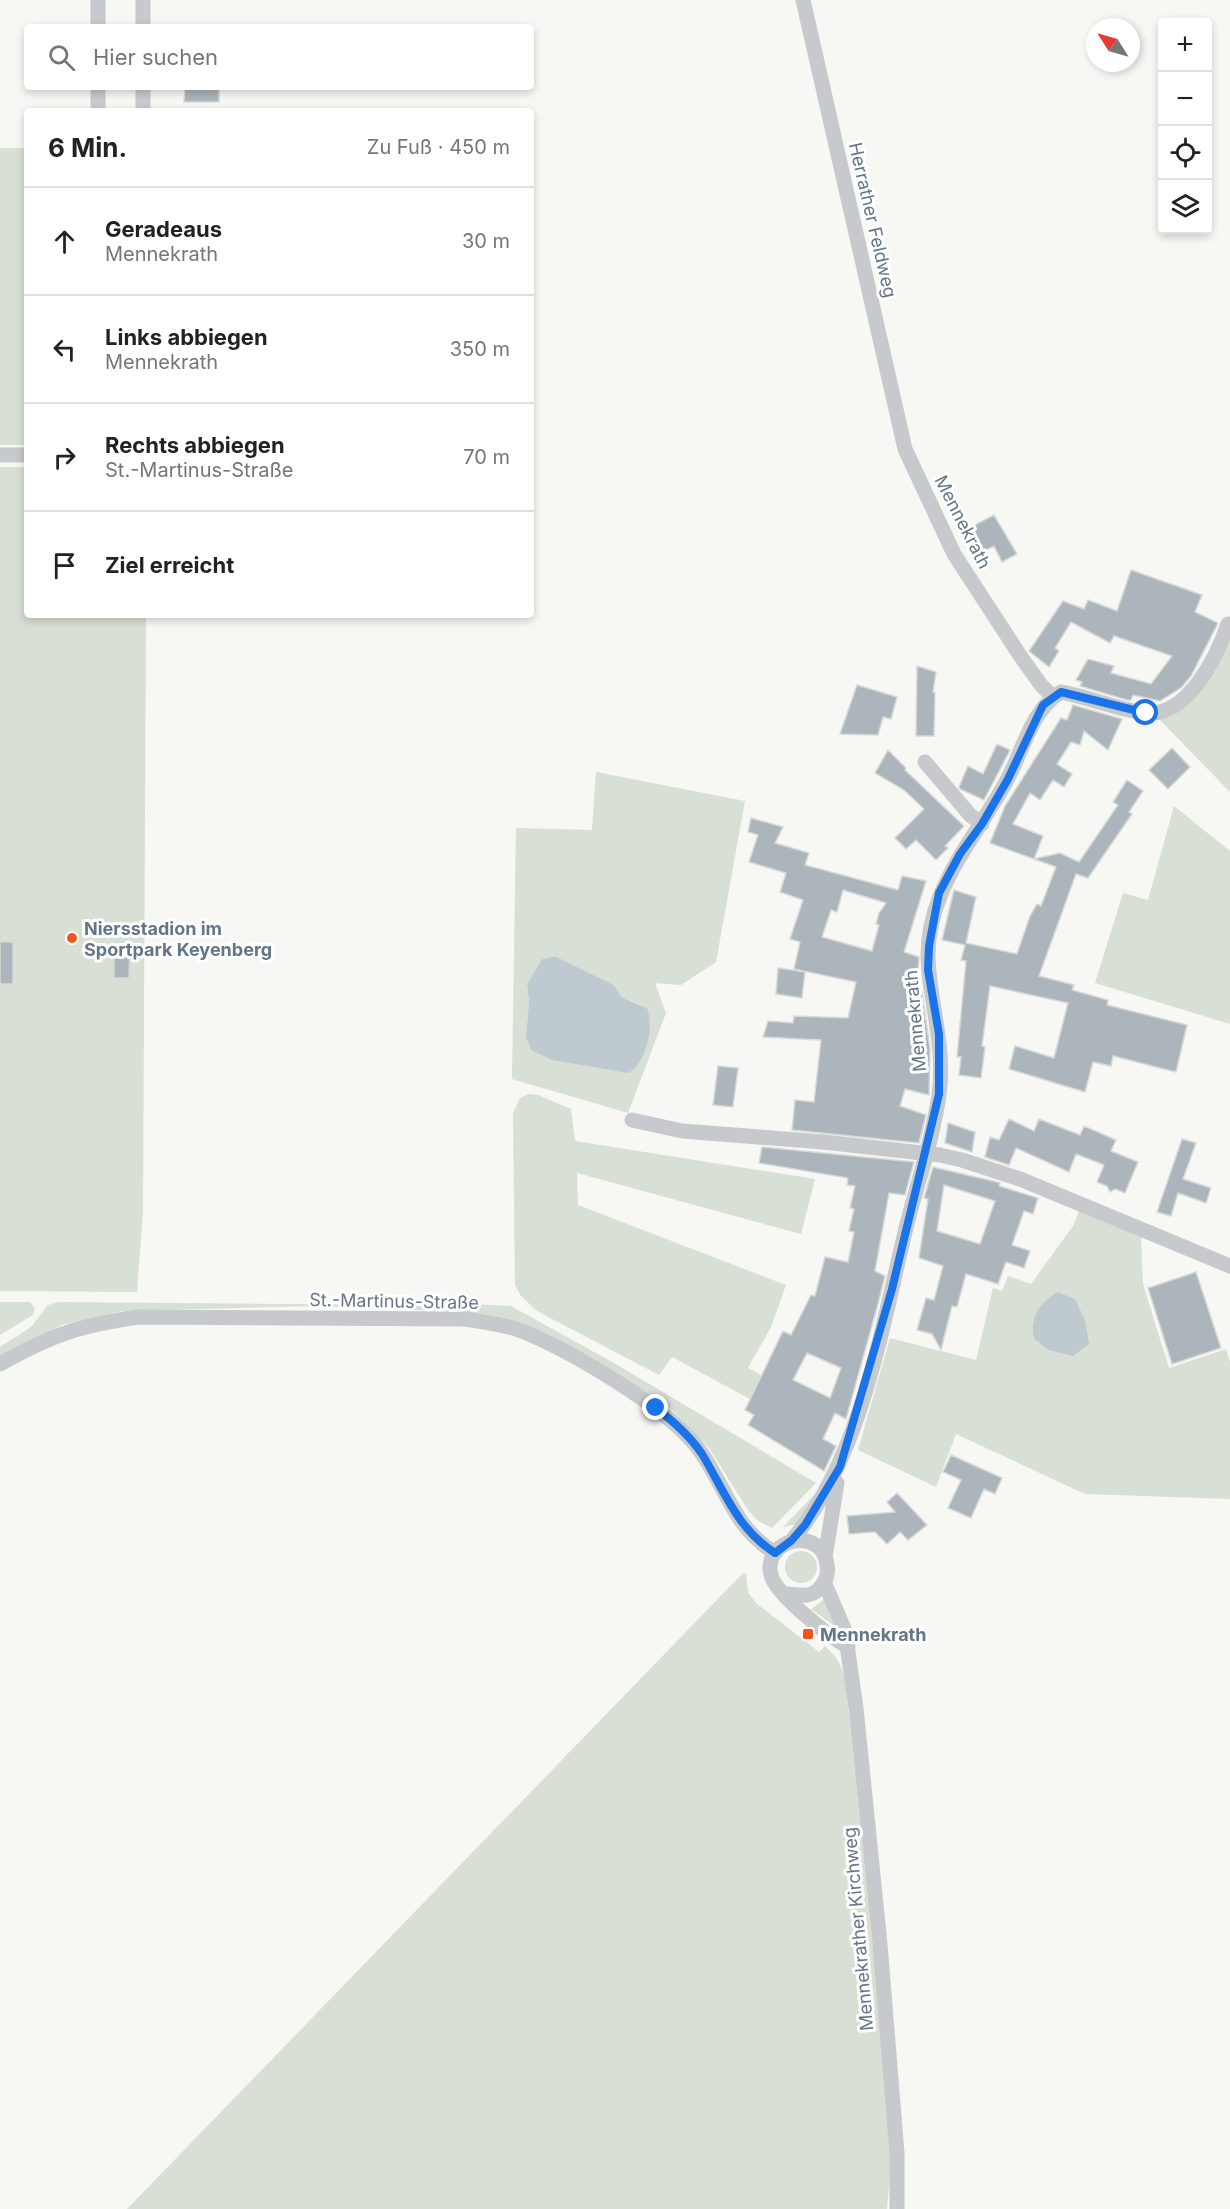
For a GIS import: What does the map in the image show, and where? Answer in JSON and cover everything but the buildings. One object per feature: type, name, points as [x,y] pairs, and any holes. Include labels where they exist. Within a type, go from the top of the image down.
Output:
[{"type":"street","points":[[98,24],[99,0]]},
{"type":"street","points":[[143,0],[143,24]]},
{"type":"street","name":"Herrather Feldweg","points":[[804,0],[905,449]]},
{"type":"street","points":[[98,90],[98,108]]},
{"type":"street","points":[[142,108],[143,90]]},
{"type":"street","name":"Mennekrath","points":[[825,1557],[829,1522],[840,1467],[873,1361],[939,1094],[939,1034],[928,970],[933,918],[947,876],[982,824],[1008,779],[1043,705],[1053,697],[1018,654],[954,554],[905,449]]},
{"type":"street","points":[[0,455],[24,455]]},
{"type":"street","points":[[1053,697],[1061,692],[1146,713],[1163,712],[1179,703],[1204,675],[1219,651],[1228,624]]},
{"type":"street","points":[[925,762],[970,815],[982,824]]},
{"type":"street","points":[[632,1120],[682,1131],[752,1135],[962,1160],[1020,1179],[1230,1266]]},
{"type":"street","name":"St.-Martinus-Straße","points":[[0,1364],[56,1334],[92,1323],[139,1317],[465,1320],[499,1324],[519,1330],[567,1354],[666,1416],[700,1452],[742,1526],[775,1553]]},
{"type":"street","name":"Mennekrath","points":[[792,1540],[805,1525],[840,1467]]},
{"type":"street","points":[[825,1557],[821,1550],[808,1541],[792,1540],[775,1553],[771,1574],[775,1583],[801,1612],[848,1647]]},
{"type":"street","name":"Mennekrather Kirchweg","points":[[825,1557],[828,1566],[824,1582],[845,1631],[848,1647],[880,1944],[897,2153],[897,2209]]},
{"type":"street","points":[[787,1594],[805,1596],[824,1582]]},
{"type":"shaded area","points":[[0,148],[24,148],[24,445],[0,445]]},
{"type":"shaded area","name":"Niersstadion im Sportpark Keyenberg","points":[[0,467],[24,467],[24,618],[146,618],[143,1211],[137,1292],[0,1291]]},
{"type":"shaded area","points":[[1230,636],[1230,792],[1158,718]]},
{"type":"shaded area","points":[[596,772],[745,801],[716,962],[681,985],[655,983],[666,1013],[628,1113],[512,1079],[516,828],[592,830]],"holes":[[[555,956],[614,985],[621,997],[642,1005],[526,1037],[529,1001],[527,984],[542,959]]]},
{"type":"shaded area","points":[[1174,806],[1230,851],[1230,1024],[1095,983],[1123,893],[1148,900]]},
{"type":"shaded area","points":[[555,956],[614,985],[621,997],[647,1008],[650,1025],[647,1044],[640,1061],[628,1073],[552,1060],[531,1050],[526,1037],[529,1001],[527,984],[542,959]]},
{"type":"shaded area","points":[[529,1094],[538,1095],[571,1109],[575,1141],[815,1179],[801,1234],[577,1173],[578,1205],[786,1285],[771,1327],[748,1368],[761,1375],[750,1399],[672,1357],[659,1375],[537,1311],[521,1296],[515,1285],[513,1113],[520,1098]]},
{"type":"shaded area","points":[[1080,1209],[1141,1236],[1143,1284],[1169,1368],[1226,1349],[1230,1362],[1230,1499],[1085,1494],[956,1434],[936,1487],[858,1450],[890,1338],[976,1360],[993,1288],[1002,1291],[1008,1276],[1031,1284],[1073,1226]]},
{"type":"shaded area","points":[[1058,1292],[1075,1299],[1085,1320],[1089,1344],[1073,1356],[1049,1350],[1034,1339],[1033,1324],[1037,1311]]},
{"type":"shaded area","points":[[0,1302],[30,1302],[35,1308],[33,1315],[0,1335]]},
{"type":"shaded area","points":[[59,1302],[417,1305],[453,1303],[511,1306],[614,1363],[816,1483],[772,1528],[758,1521],[748,1510],[709,1448],[672,1410],[644,1392],[465,1312],[317,1306],[122,1311],[62,1325],[0,1358],[0,1347],[31,1327],[48,1305]]},
{"type":"shaded area","points":[[818,1491],[798,1524],[783,1527]]},
{"type":"shaded area","points":[[801,1551],[812,1556],[817,1567],[812,1578],[801,1583],[790,1578],[785,1567],[790,1556]]},
{"type":"shaded area","points":[[743,1573],[746,1573],[748,1592],[756,1603],[819,1652],[825,1646],[838,1660],[845,1678],[886,2075],[891,2163],[887,2209],[127,2209]]},
{"type":"shaded area","points":[[823,1600],[826,1601],[836,1627],[811,1609]]},
{"type":"place","name":"Niersstadion im Sportpark Keyenberg","points":[[72,938]]},
{"type":"place","name":"Mennekrath","points":[[808,1634]]},
{"type":"route","points":[[656,1408],[679,1427],[700,1452],[742,1526],[752,1536],[775,1553],[792,1540],[805,1525],[829,1487],[845,1455],[873,1361],[926,1154],[939,1094],[939,1034],[928,970],[933,918],[939,893],[960,854],[982,824],[1008,779],[1043,705],[1061,692],[1146,713]]}]
